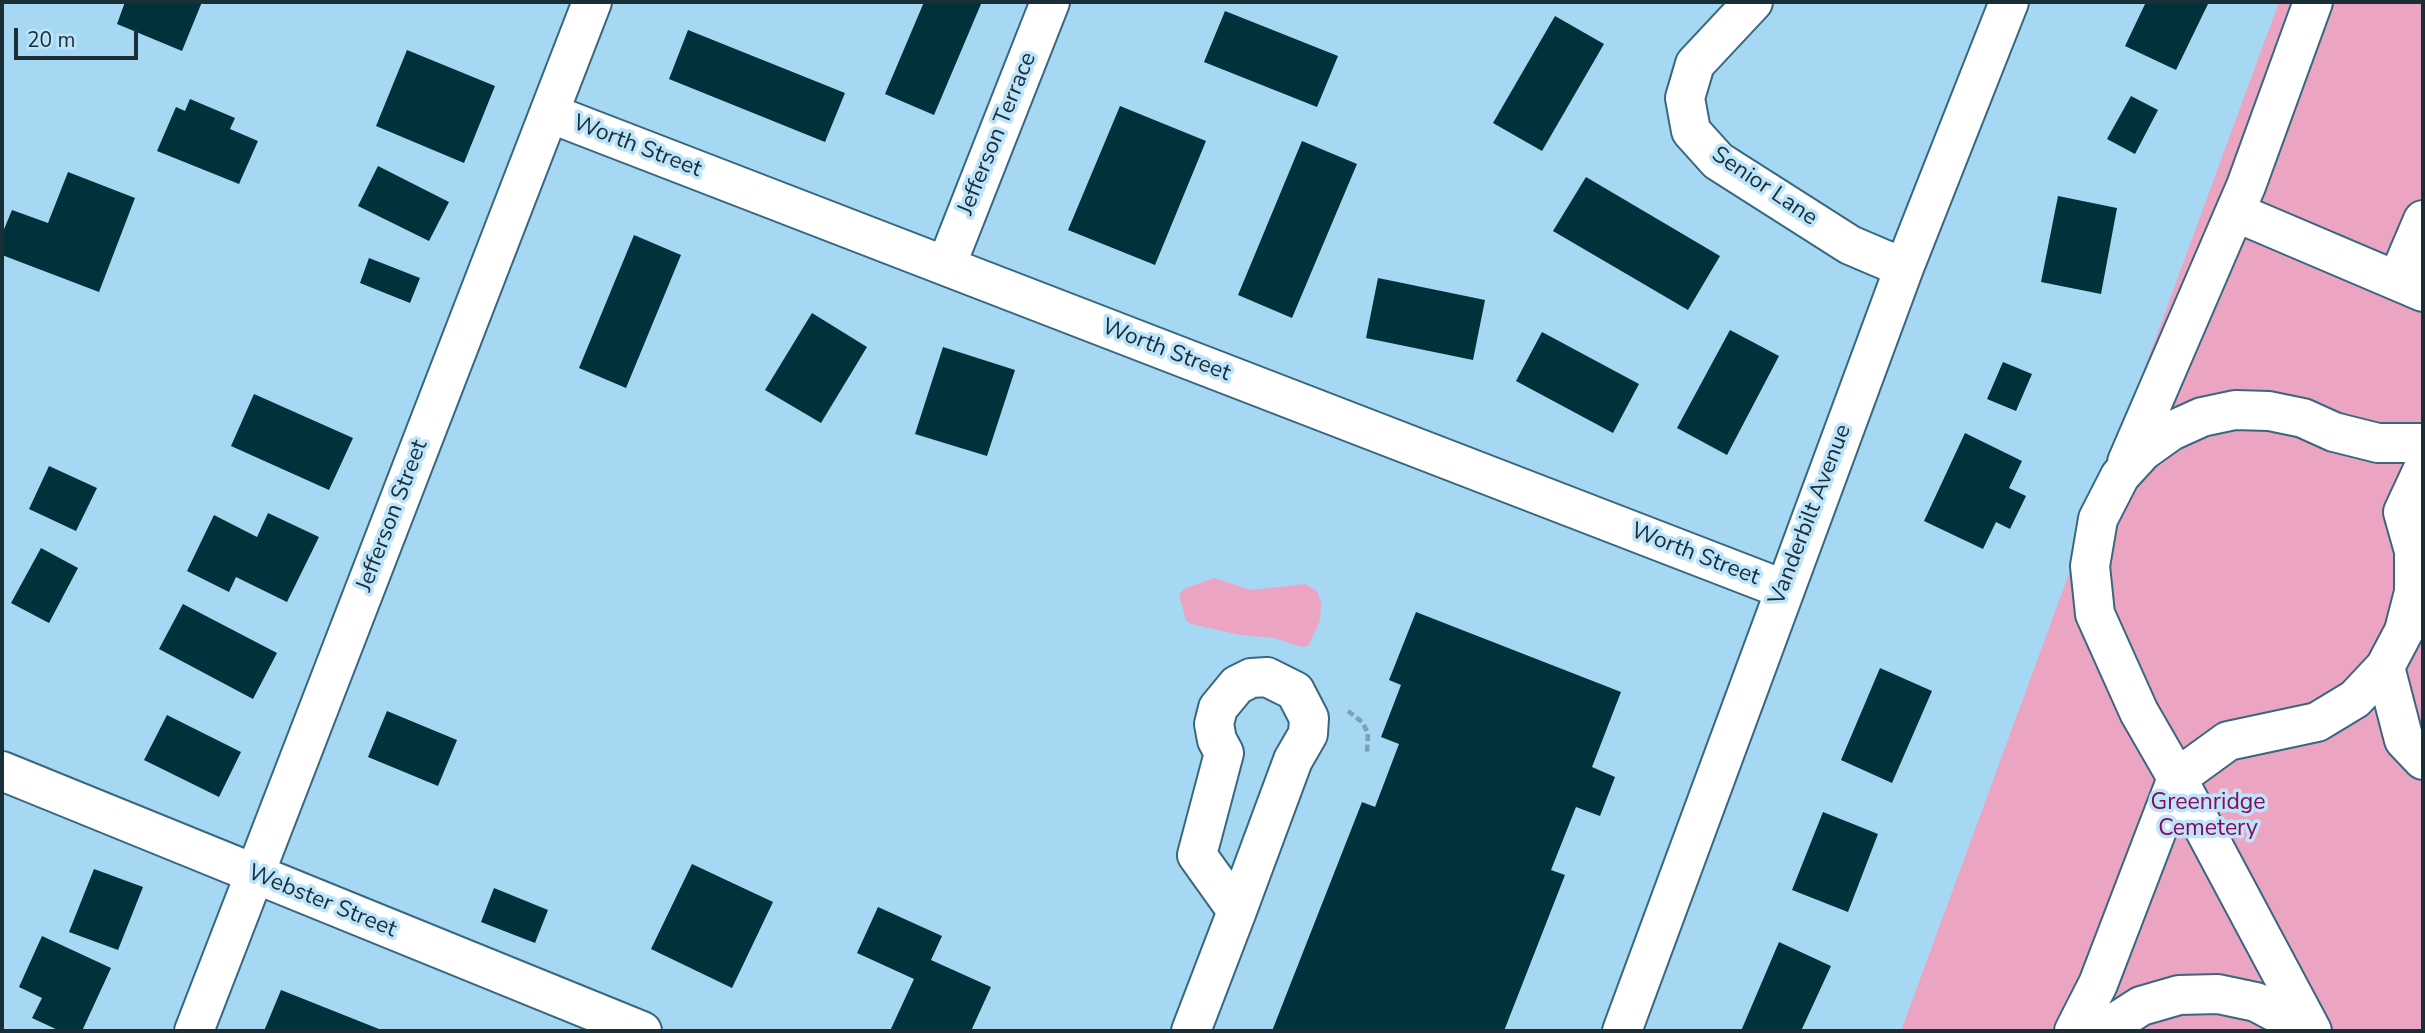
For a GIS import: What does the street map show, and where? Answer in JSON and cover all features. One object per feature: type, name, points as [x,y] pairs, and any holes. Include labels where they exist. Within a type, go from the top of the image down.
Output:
[{"type":"street","name":"Jefferson Street","points":[[194,1031],[592,2]]},
{"type":"street","name":"Jefferson Terrace","points":[[946,267],[1050,2]]},
{"type":"street","name":"Senior Lane","points":[[1753,2],[1695,64],[1685,98],[1691,131],[1718,161],[1850,245],[1904,268]]},
{"type":"street","name":"Vanderbilt Avenue","points":[[1622,1031],[1783,589],[2008,2]]},
{"type":"street","points":[[2312,1031],[2178,778],[2139,712],[2095,614],[2090,566],[2098,519],[2120,476],[2235,212],[2313,2]]},
{"type":"street","name":"Worth Street","points":[[549,113],[1783,589]]},
{"type":"street","points":[[2235,212],[2410,286],[2423,220]]},
{"type":"street","points":[[2120,476],[2143,451],[2171,431],[2202,418],[2235,410],[2269,411],[2302,418],[2334,432],[2378,443],[2423,443]]},
{"type":"street","points":[[2074,1031],[2098,984],[2178,778],[2228,741],[2317,722],[2355,699],[2385,667],[2404,631],[2414,592],[2414,551],[2403,512],[2423,469]]},
{"type":"street","points":[[2385,667],[2404,740],[2423,760]]},
{"type":"street","points":[[1192,1031],[1237,911],[1293,760],[1308,734],[1309,718],[1295,691],[1267,677],[1251,678],[1237,685],[1218,708],[1214,724],[1217,740],[1224,753],[1196,855],[1237,911]]},
{"type":"street","name":"Webster Street","points":[[2,771],[642,1031]]},
{"type":"street","points":[[2102,1031],[2141,1006],[2179,995],[2218,994],[2256,1002],[2290,1020],[2303,1031]]},
{"type":"path","points":[[1345,709],[1362,722],[1368,733],[1367,754]]},
{"type":"green space","name":"Greenridge Cemetery","points":[[2279,2],[2423,2],[2423,1031],[1901,1031]]},
{"type":"green space","points":[[1214,578],[1251,590],[1305,584],[1317,591],[1321,602],[1320,621],[1308,646],[1301,647],[1274,638],[1240,635],[1191,624],[1186,620],[1179,594],[1186,588]]},
{"type":"building","points":[[125,2],[202,2],[182,51],[117,24]]},
{"type":"building","points":[[924,2],[981,4],[934,115],[885,94]]},
{"type":"building","points":[[2146,2],[2208,4],[2176,70],[2125,46]]},
{"type":"building","points":[[1225,11],[1338,56],[1317,107],[1204,62]]},
{"type":"building","points":[[1555,16],[1604,44],[1542,151],[1493,123]]},
{"type":"building","points":[[688,30],[845,93],[825,142],[669,79]]},
{"type":"building","points":[[407,50],[495,86],[464,163],[376,126]]},
{"type":"building","points":[[2131,96],[2158,110],[2135,154],[2107,139]]},
{"type":"building","points":[[190,99],[235,118],[230,129],[258,141],[239,184],[157,151],[176,107],[185,111]]},
{"type":"building","points":[[1120,106],[1206,141],[1155,265],[1068,230]]},
{"type":"building","points":[[1302,141],[1357,164],[1292,318],[1238,295]]},
{"type":"building","points":[[378,166],[449,202],[429,241],[358,206]]},
{"type":"building","points":[[68,172],[135,198],[99,292],[2,255],[2,234],[12,210],[48,223]]},
{"type":"building","points":[[1586,177],[1720,256],[1688,310],[1553,231]]},
{"type":"building","points":[[2058,196],[2117,208],[2101,294],[2041,282]]},
{"type":"building","points":[[634,235],[681,255],[626,388],[579,368]]},
{"type":"building","points":[[369,258],[420,278],[410,303],[360,283]]},
{"type":"building","points":[[1378,278],[1485,300],[1473,360],[1366,338]]},
{"type":"building","points":[[812,313],[867,347],[821,423],[765,390]]},
{"type":"building","points":[[1730,330],[1779,356],[1727,455],[1677,428]]},
{"type":"building","points":[[1542,332],[1639,384],[1613,433],[1516,381]]},
{"type":"building","points":[[943,347],[1015,370],[987,456],[915,434]]},
{"type":"building","points":[[2003,362],[2032,374],[2016,411],[1987,399]]},
{"type":"building","points":[[254,394],[353,438],[329,490],[231,446]]},
{"type":"building","points":[[1965,433],[2022,461],[2009,488],[2026,496],[2010,529],[1996,522],[1983,549],[1924,521]]},
{"type":"building","points":[[49,466],[97,488],[76,531],[29,509]]},
{"type":"building","points":[[268,513],[319,537],[287,602],[236,577],[229,592],[187,571],[214,515],[257,537]]},
{"type":"building","points":[[41,548],[78,568],[49,623],[11,603]]},
{"type":"building","points":[[183,604],[277,653],[253,699],[159,649]]},
{"type":"building","points":[[1416,612],[1621,692],[1592,767],[1615,777],[1600,816],[1576,807],[1551,870],[1565,875],[1504,1031],[1272,1031],[1362,802],[1375,807],[1399,744],[1381,737],[1401,685],[1389,680]]},
{"type":"building","points":[[1880,668],[1932,691],[1892,783],[1841,760]]},
{"type":"building","points":[[387,711],[457,740],[438,786],[368,757]]},
{"type":"building","points":[[167,715],[241,752],[219,797],[144,760]]},
{"type":"building","points":[[1823,812],[1878,834],[1848,912],[1792,890]]},
{"type":"building","points":[[692,864],[773,902],[732,988],[651,949]]},
{"type":"building","points":[[94,869],[143,887],[118,950],[69,932]]},
{"type":"building","points":[[494,888],[548,910],[535,943],[481,922]]},
{"type":"building","points":[[878,907],[942,936],[931,960],[991,987],[971,1031],[890,1031],[914,979],[857,953]]},
{"type":"building","points":[[42,936],[111,968],[82,1031],[60,1031],[32,1018],[42,998],[19,987]]},
{"type":"building","points":[[1779,942],[1831,966],[1801,1031],[1741,1031]]},
{"type":"building","points":[[281,990],[384,1031],[264,1031]]}]
